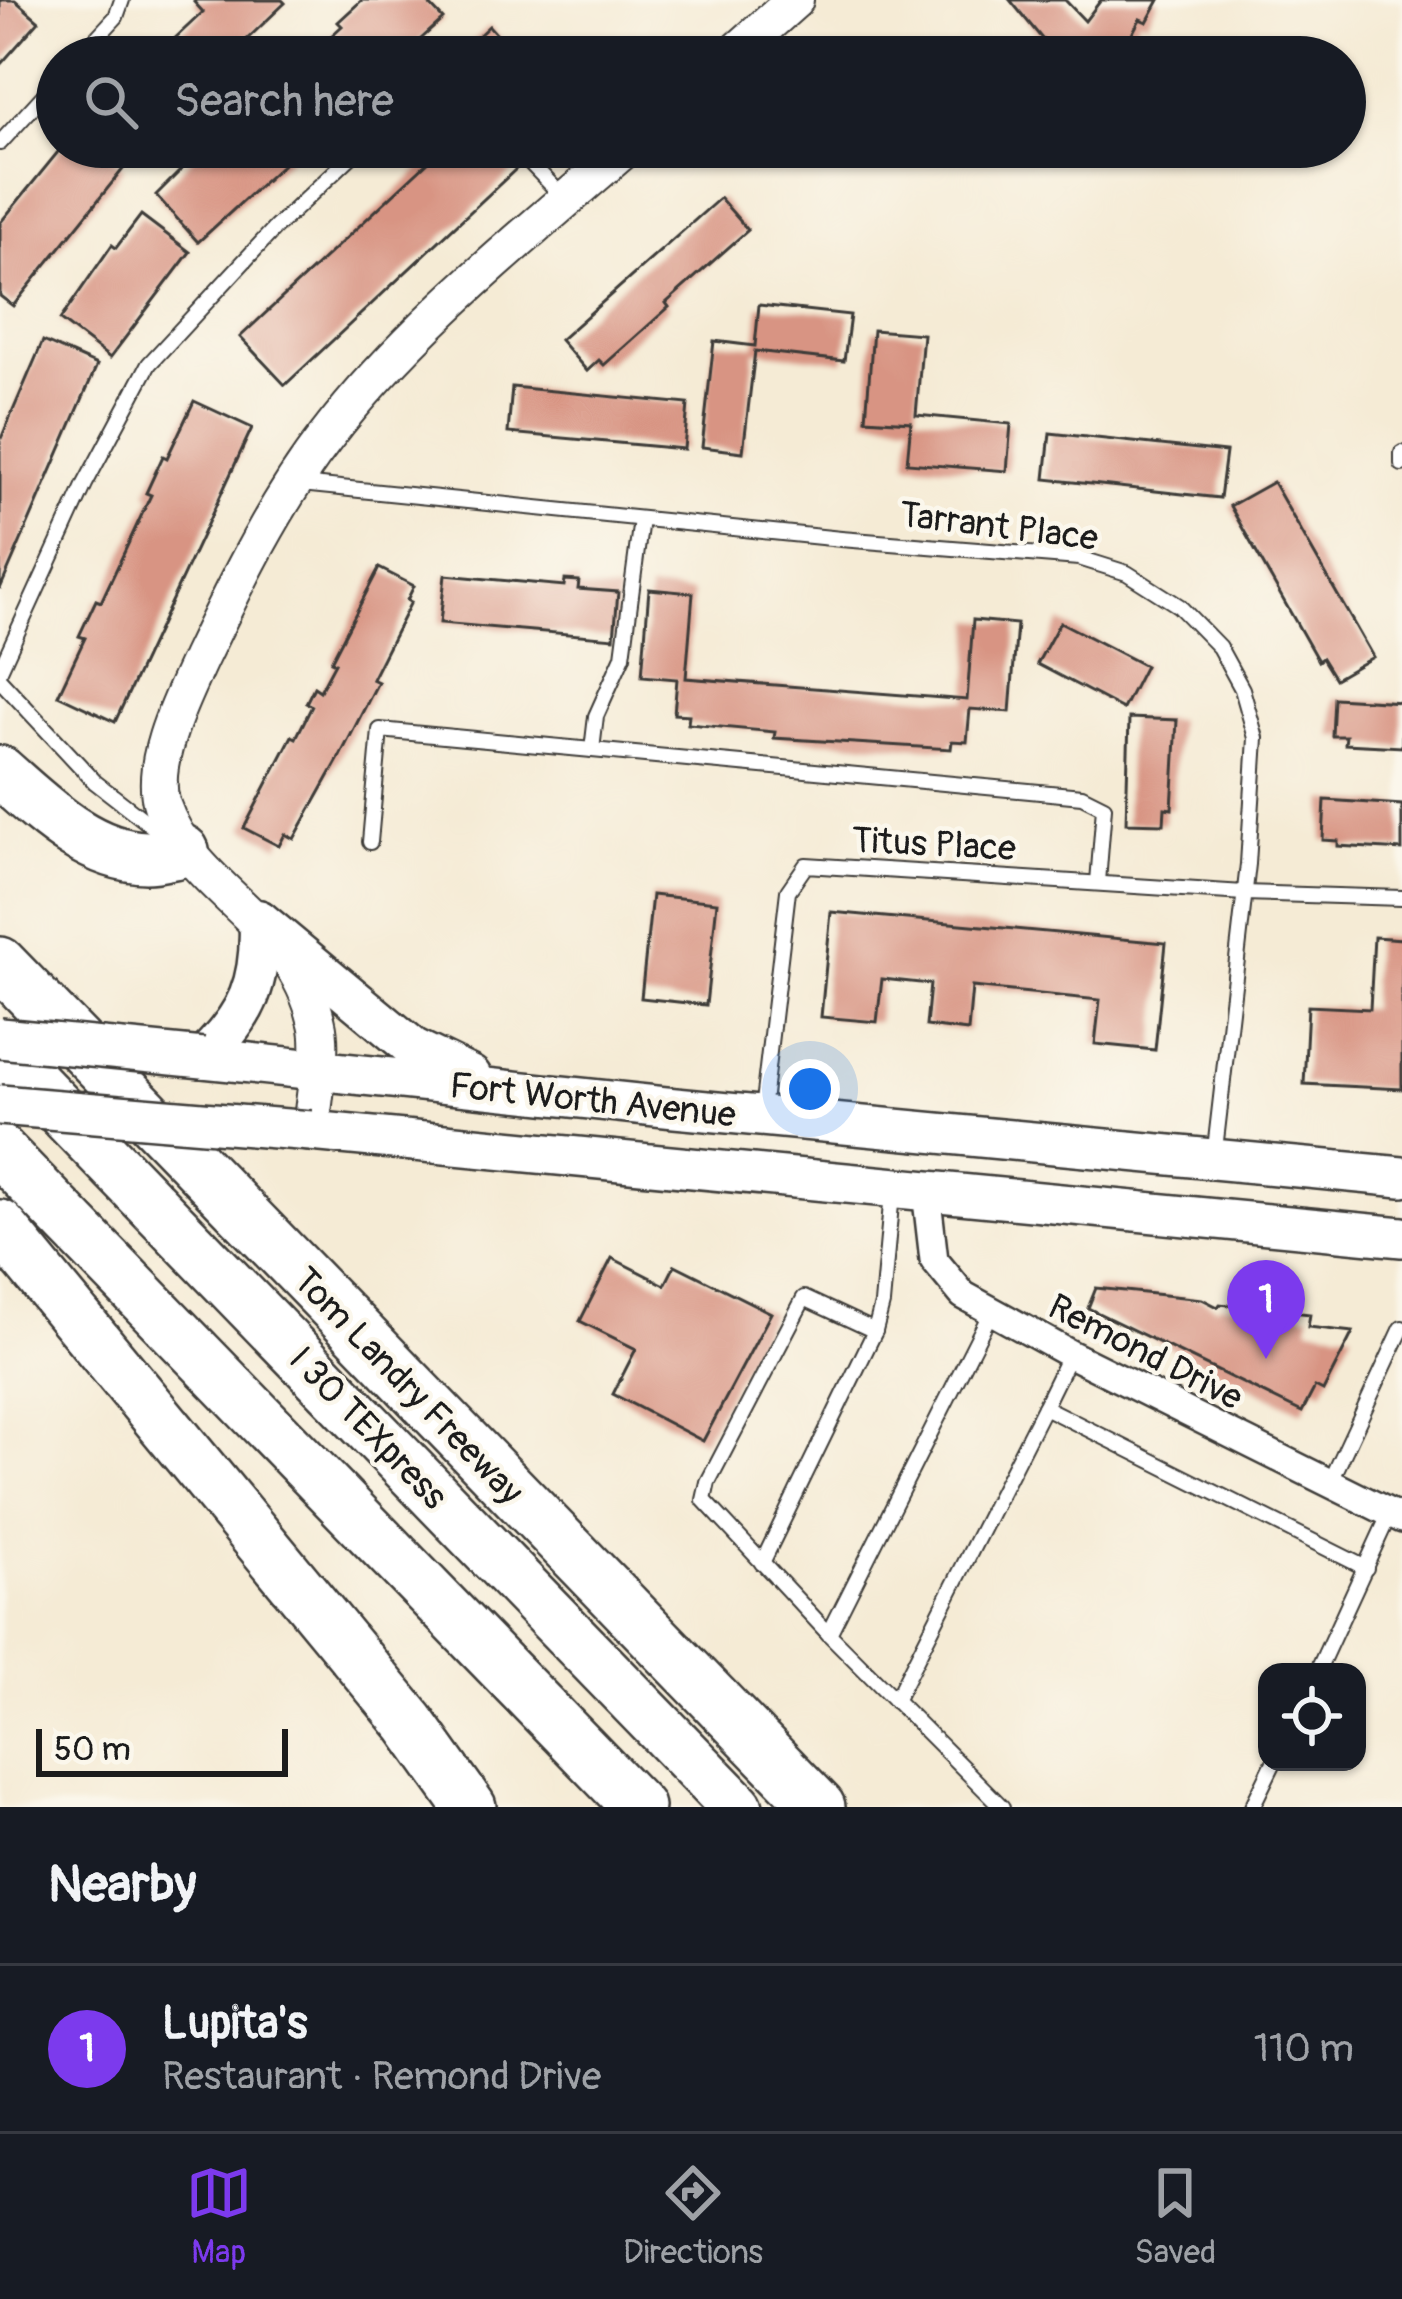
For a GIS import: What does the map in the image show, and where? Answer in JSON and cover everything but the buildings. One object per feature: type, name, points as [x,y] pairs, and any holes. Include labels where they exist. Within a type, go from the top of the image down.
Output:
[{"type":"highway","points":[[0,772],[57,820],[118,853],[148,858],[183,850]]},
{"type":"highway","name":"Tom Landry Freeway","points":[[0,963],[819,1807]]},
{"type":"highway","name":"I 30 TEXpress","points":[[0,1048],[736,1807]]},
{"type":"highway","points":[[0,1151],[638,1807]]},
{"type":"highway","points":[[0,1226],[410,1724],[470,1807]]},
{"type":"main road","points":[[203,1058],[223,1039],[250,997],[261,962],[259,920]]},
{"type":"main road","points":[[259,920],[412,1048],[507,1091]]},
{"type":"main road","name":"Fort Worth Avenue","points":[[0,1038],[1402,1178]]},
{"type":"main road","name":"Fort Worth Avenue","points":[[0,1105],[1402,1237]]},
{"type":"main road","points":[[669,1166],[675,1108]]},
{"type":"main road","points":[[909,1189],[931,1133]]},
{"type":"main road","points":[[1209,1220],[1213,1160]]},
{"type":"street","points":[[755,36],[795,0]]},
{"type":"street","points":[[310,1131],[319,1028],[305,985],[259,920],[183,850],[160,800],[160,766],[166,744],[180,700],[233,589],[323,439],[394,359],[603,168]]},
{"type":"street","name":"Remond Drive","points":[[909,1189],[934,1260],[963,1295],[1070,1354],[1396,1516]]},
{"type":"lane","points":[[98,36],[116,16],[122,0]]},
{"type":"lane","points":[[0,143],[36,104]]},
{"type":"lane","points":[[0,670],[85,484],[149,364],[275,228],[339,168]]},
{"type":"lane","points":[[535,168],[566,200]]},
{"type":"lane","points":[[1402,453],[1402,464]]},
{"type":"lane","name":"Tarrant Place","points":[[296,484],[1079,558],[1127,573],[1179,606],[1219,647],[1242,689],[1256,737],[1244,893],[1213,1160]]},
{"type":"lane","points":[[592,750],[596,716],[623,656],[641,519]]},
{"type":"lane","points":[[0,680],[95,782],[183,850]]},
{"type":"lane","points":[[370,842],[380,730],[1082,796],[1104,806],[1098,882]]},
{"type":"lane","name":"Titus Place","points":[[762,1116],[788,891],[806,865],[1244,893],[1402,898]]},
{"type":"lane","points":[[762,1563],[875,1330],[909,1189]]},
{"type":"lane","points":[[875,1330],[804,1298],[708,1482],[704,1500],[829,1634],[1002,1807]]},
{"type":"lane","points":[[829,1634],[991,1312]]},
{"type":"lane","points":[[1330,1483],[1402,1328]]},
{"type":"lane","points":[[895,1701],[1070,1354]]},
{"type":"lane","points":[[1044,1407],[1366,1568]]},
{"type":"lane","points":[[1321,1663],[1396,1516]]},
{"type":"lane","points":[[1252,1807],[1270,1771]]},
{"type":"place","name":"Lupita's","points":[[1266,1359]]}]
